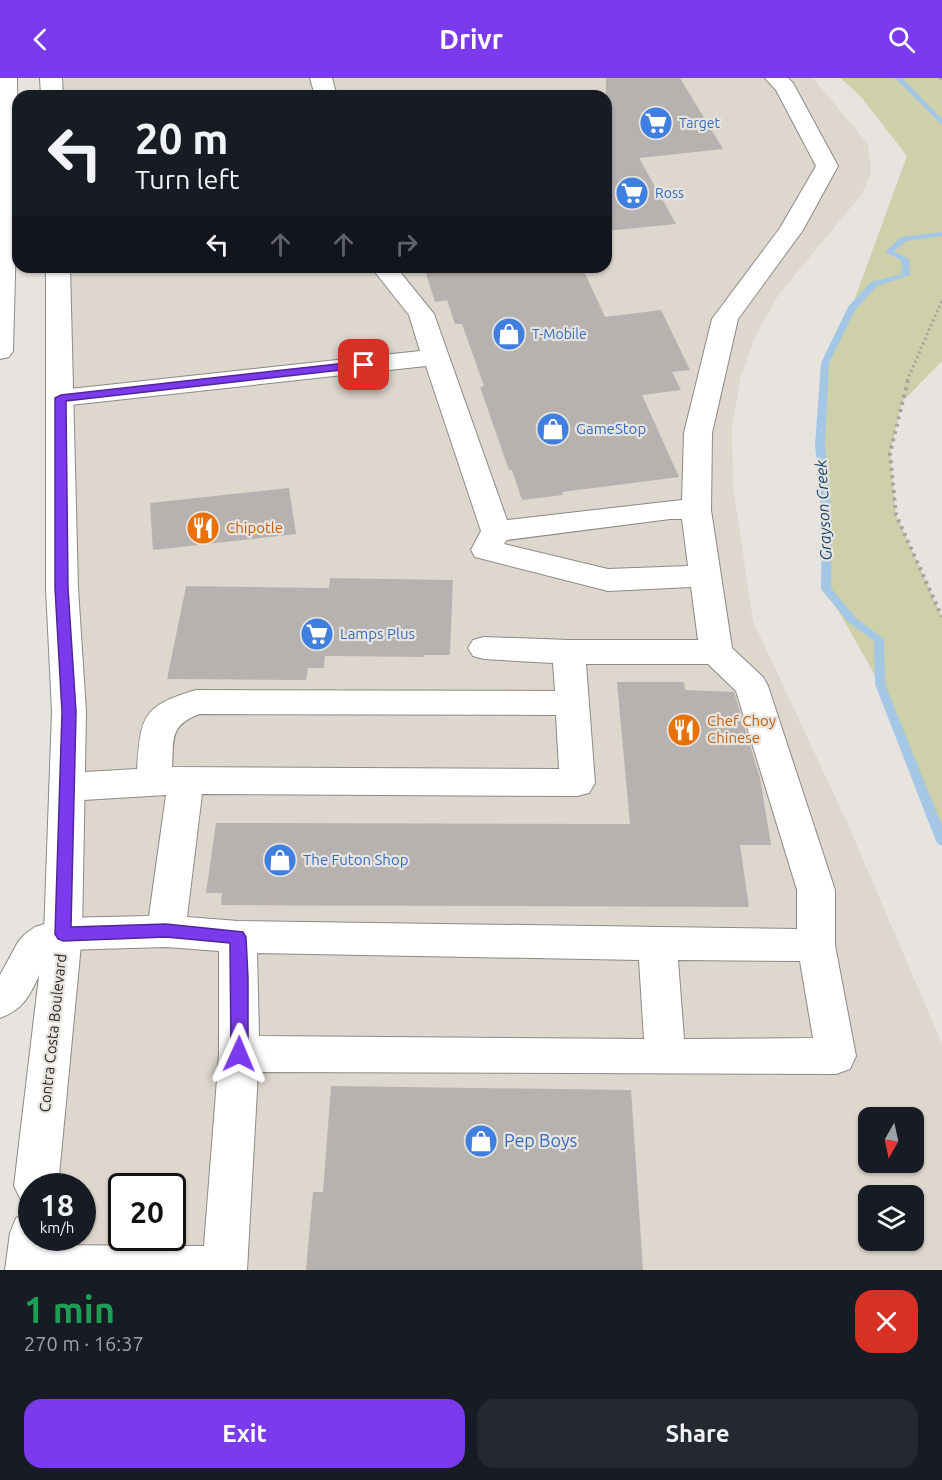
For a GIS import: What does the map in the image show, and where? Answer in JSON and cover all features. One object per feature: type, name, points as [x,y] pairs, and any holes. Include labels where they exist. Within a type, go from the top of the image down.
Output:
[{"type":"main road","points":[[0,351],[6,78]]},
{"type":"main road","points":[[239,1054],[836,1056],[816,945],[816,890],[752,686],[716,652],[696,510],[698,433],[724,319],[791,230],[827,166],[785,88],[776,78]]},
{"type":"main road","name":"Contra Costa Boulevard","points":[[37,1173],[63,934],[69,712],[62,588],[58,273]]},
{"type":"main road","points":[[388,273],[421,314],[496,531],[486,550],[608,580],[704,576]]},
{"type":"main road","points":[[61,398],[435,357]]},
{"type":"main road","points":[[496,531],[670,509],[696,510]]},
{"type":"main road","points":[[484,648],[569,652],[716,652]]},
{"type":"main road","points":[[67,787],[170,781],[577,783],[569,652]]},
{"type":"main road","points":[[166,930],[170,781],[157,730],[170,712],[195,702],[572,703]]},
{"type":"main road","points":[[0,1001],[9,993],[38,944],[48,937],[63,934],[166,930],[238,937],[816,945]]},
{"type":"main road","points":[[29,1257],[225,1268],[239,1054],[238,937]]},
{"type":"main road","points":[[657,944],[665,1057]]},
{"type":"path","points":[[942,300],[907,381],[890,453],[897,515],[942,617]]},
{"type":"shaded area","points":[[51,78],[813,78],[868,144],[871,172],[863,193],[779,294],[758,331],[741,375],[732,428],[733,486],[753,621],[846,820],[942,1044],[942,1270],[27,1270],[30,1251],[96,1251],[96,1173],[37,1173],[63,934],[58,273],[612,273],[612,90],[52,90]],"holes":[[[331,578],[453,580],[450,655],[325,656],[324,668],[308,668],[305,680],[167,679],[186,586],[329,588]]]},
{"type":"green space","points":[[841,78],[942,78],[942,361],[902,402],[890,453],[896,515],[942,617],[942,841],[880,684],[826,589],[827,522],[820,445],[825,363],[851,309],[907,156],[862,98]]},
{"type":"building","points":[[606,78],[680,78],[723,149],[639,158],[676,224],[612,230],[612,90],[606,90]]},
{"type":"building","points":[[426,273],[585,273],[605,317],[661,310],[690,370],[672,372],[681,390],[642,395],[679,477],[562,492],[563,495],[522,500],[480,387],[484,386],[462,324],[455,324],[447,300],[435,302]]},
{"type":"building","points":[[289,488],[296,534],[153,550],[150,503]]},
{"type":"building","points":[[330,578],[453,580],[450,655],[325,656],[324,668],[308,668],[306,680],[167,679],[186,586],[329,588]]},
{"type":"building","points":[[617,682],[684,682],[685,690],[734,692],[760,778],[771,845],[740,845],[749,907],[221,905],[222,893],[206,893],[216,823],[630,824]]},
{"type":"building","name":"Pep Boys","points":[[331,1086],[631,1090],[643,1270],[306,1270],[313,1192],[323,1192]]},
{"type":"waterway","name":"Grayson Creek","points":[[898,78],[942,123]]},
{"type":"waterway","name":"Grayson Creek","points":[[942,234],[904,239],[889,252],[905,259],[906,275],[874,284],[851,309],[825,363],[820,445],[827,522],[826,589],[852,620],[879,639],[880,684],[942,841]]},
{"type":"place","name":"Target","points":[[656,123]]},
{"type":"place","name":"Ross","points":[[632,193]]},
{"type":"place","name":"T-Mobile","points":[[509,334]]},
{"type":"place","name":"GameStop","points":[[553,429]]},
{"type":"place","name":"Chipotle","points":[[203,528]]},
{"type":"place","name":"Lamps Plus","points":[[317,634]]},
{"type":"place","name":"Chef Choy Chinese","points":[[684,730]]},
{"type":"place","name":"The Futon Shop","points":[[280,860]]},
{"type":"place","name":"Pep Boys","points":[[481,1141]]},
{"type":"route","points":[[239,1054],[238,937],[166,930],[63,934],[69,712],[62,588],[61,398],[364,365]]}]
